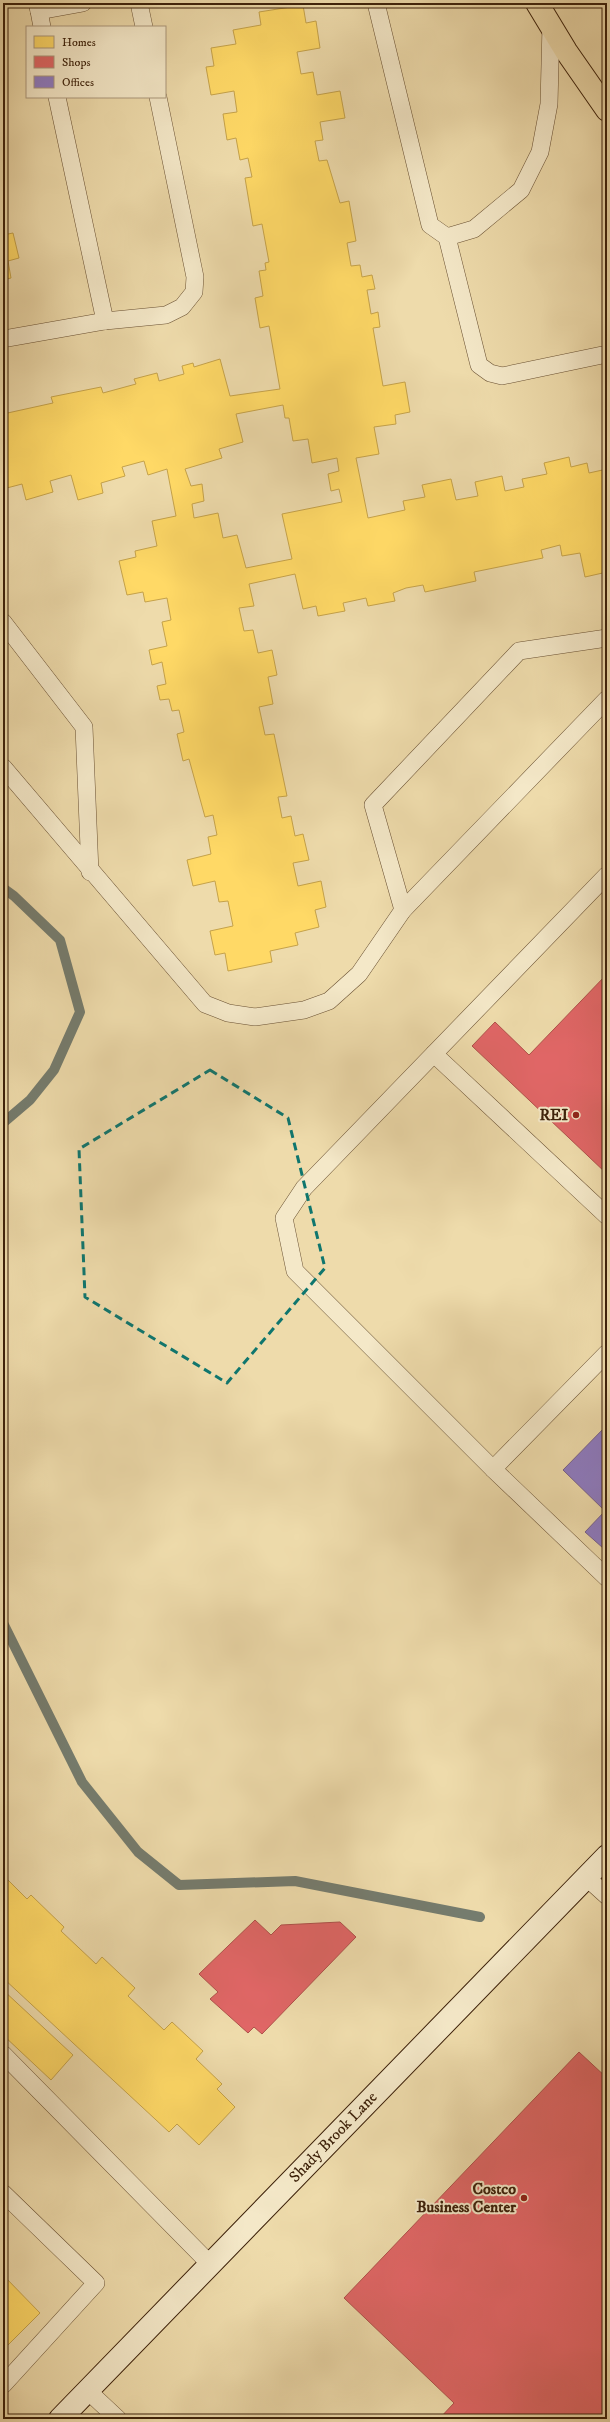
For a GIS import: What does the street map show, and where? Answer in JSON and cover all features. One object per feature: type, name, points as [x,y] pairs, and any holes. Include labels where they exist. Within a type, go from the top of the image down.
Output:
[{"type":"main road","points":[[538,3],[607,110]]},
{"type":"street","name":"Shady Brook Lane","points":[[60,2419],[607,1856]]},
{"type":"lane","points":[[39,14],[83,3]]},
{"type":"lane","points":[[139,3],[144,26]]},
{"type":"lane","points":[[376,3],[430,225],[447,237],[479,365],[490,373],[502,376],[607,354]]},
{"type":"lane","points":[[447,237],[474,229],[521,190],[540,152],[549,104],[551,25]]},
{"type":"lane","points":[[57,98],[105,321]]},
{"type":"lane","points":[[3,339],[105,321],[166,314],[182,307],[194,292],[194,277],[158,98]]},
{"type":"lane","points":[[3,622],[84,727],[90,872]]},
{"type":"lane","points":[[403,910],[373,805],[519,651],[607,638]]},
{"type":"lane","points":[[3,767],[90,872],[205,1004],[228,1013],[255,1017],[304,1010],[329,1001],[359,974],[403,910],[607,699]]},
{"type":"lane","points":[[607,874],[304,1188],[284,1218],[295,1271],[493,1469],[607,1578]]},
{"type":"lane","points":[[434,1054],[607,1216]]},
{"type":"lane","points":[[493,1469],[607,1353]]},
{"type":"lane","points":[[587,1878],[607,1896]]},
{"type":"lane","points":[[3,2054],[210,2264]]},
{"type":"lane","points":[[3,2192],[96,2283],[3,2385]]},
{"type":"lane","points":[[87,2390],[118,2419]]},
{"type":"highlighted area","points":[[210,1070],[288,1118],[325,1268],[227,1383],[85,1297],[79,1149]]},
{"type":"building: Homes","points":[[303,5],[306,23],[316,21],[320,48],[297,52],[301,74],[313,72],[317,95],[340,91],[345,118],[320,122],[323,140],[315,141],[319,161],[327,160],[340,203],[349,201],[356,241],[347,243],[351,266],[360,265],[362,277],[372,275],[375,289],[367,290],[371,314],[378,312],[380,327],[373,328],[383,386],[405,382],[410,412],[395,415],[396,424],[374,427],[379,454],[356,458],[368,518],[405,510],[403,501],[425,497],[422,485],[451,479],[456,500],[478,496],[475,482],[502,476],[505,491],[524,487],[522,479],[547,474],[544,463],[569,457],[571,467],[587,463],[589,473],[607,469],[607,572],[585,577],[580,553],[562,556],[560,545],[541,550],[543,558],[474,572],[476,581],[425,592],[423,585],[406,588],[393,593],[395,601],[368,606],[366,598],[343,603],[345,611],[318,616],[316,606],[303,609],[295,574],[249,584],[254,606],[239,608],[244,631],[253,630],[258,653],[272,650],[277,675],[268,677],[273,704],[259,707],[265,735],[274,734],[287,796],[278,797],[282,818],[291,816],[295,836],[303,834],[309,860],[293,863],[298,886],[321,881],[326,907],[315,910],[319,927],[295,933],[298,945],[270,951],[272,962],[228,971],[225,953],[215,955],[210,931],[233,926],[228,901],[219,902],[215,881],[193,886],[187,860],[211,854],[208,837],[217,835],[213,815],[205,817],[189,759],[183,761],[177,734],[184,732],[179,710],[172,711],[169,699],[160,700],[157,686],[166,684],[162,662],[152,665],[149,650],[167,646],[162,622],[171,620],[167,598],[145,602],[143,592],[127,595],[119,561],[136,557],[135,551],[157,546],[152,521],[176,516],[167,469],[148,475],[144,461],[122,467],[125,476],[101,483],[103,493],[78,500],[71,475],[50,481],[53,492],[26,500],[22,484],[3,489],[3,414],[53,403],[51,397],[101,387],[103,393],[136,384],[134,379],[157,373],[159,381],[184,374],[182,366],[193,363],[194,367],[220,359],[230,396],[280,389],[269,326],[260,328],[255,298],[263,296],[259,271],[266,270],[265,263],[269,262],[262,224],[253,226],[245,178],[252,177],[248,158],[240,160],[236,138],[227,140],[223,114],[237,112],[234,91],[211,95],[206,67],[214,66],[211,48],[236,44],[233,30],[261,25],[259,12]],"holes":[[[283,405],[285,418],[289,418],[293,441],[308,439],[312,463],[337,458],[339,471],[328,474],[331,491],[339,489],[342,502],[282,514],[292,559],[246,568],[237,535],[223,538],[218,513],[194,518],[192,504],[204,501],[202,484],[191,486],[185,469],[222,458],[219,449],[243,442],[236,414]]]},
{"type":"building: Homes","points":[[13,233],[19,258],[8,261],[11,278],[3,280],[3,235]]},
{"type":"building: Homes","points":[[3,489],[6,497],[3,498]]},
{"type":"building: Homes","points":[[8,1880],[27,1899],[31,1895],[64,1927],[61,1931],[96,1964],[102,1957],[135,1988],[128,1996],[164,2030],[172,2022],[203,2051],[196,2059],[222,2084],[217,2089],[235,2107],[199,2145],[177,2124],[169,2132],[3,1978],[3,1886]]},
{"type":"building: Homes","points":[[3,1990],[73,2055],[51,2080],[3,2035]]},
{"type":"building: Homes","points":[[3,2275],[40,2313],[3,2350]]},
{"type":"building: Shops","name":"REI","points":[[607,974],[607,1174],[472,1046],[495,1022],[529,1055]]},
{"type":"building: Shops","points":[[255,1920],[271,1935],[281,1925],[340,1922],[356,1937],[262,2034],[254,2027],[248,2033],[210,1999],[218,1992],[199,1974]]},
{"type":"building: Shops","name":"Costco Business Center","points":[[579,2052],[607,2078],[607,2419],[439,2419],[454,2403],[344,2298]]},
{"type":"building: Offices","points":[[607,1425],[607,1544],[603,1548],[585,1532],[605,1511],[563,1470]]},
{"type":"waterway","points":[[3,888],[14,896],[60,940],[80,1012],[54,1070],[30,1100],[3,1123]]},
{"type":"waterway","points":[[3,1623],[82,1782],[138,1852],[179,1885],[295,1881],[480,1917]]},
{"type":"place","name":"REI","points":[[576,1115]]},
{"type":"place","name":"Costco Business Center","points":[[524,2198]]}]
